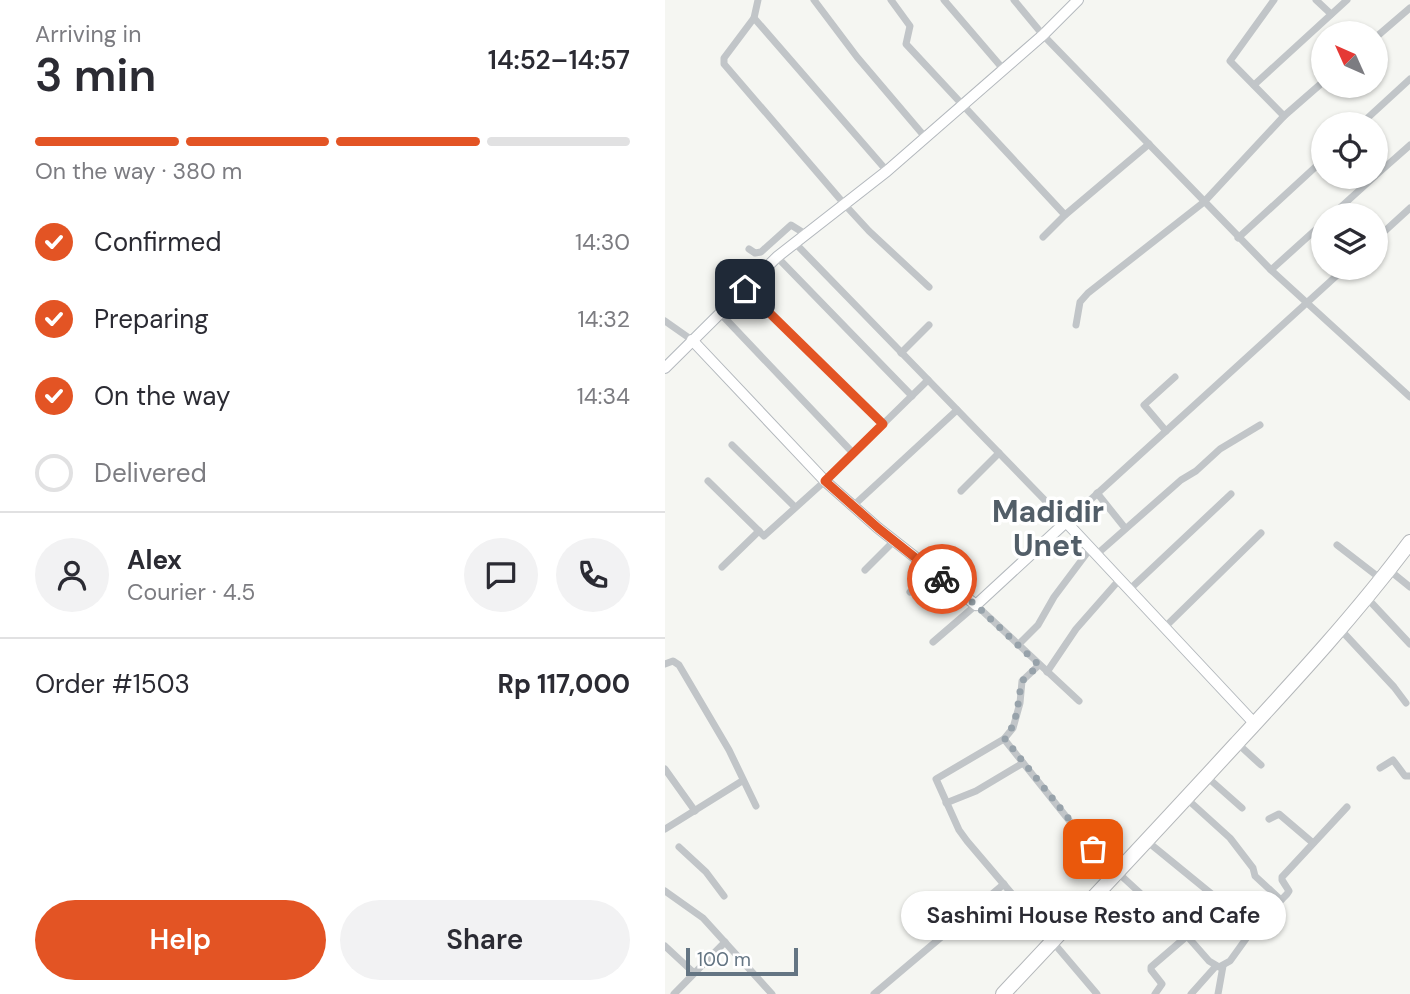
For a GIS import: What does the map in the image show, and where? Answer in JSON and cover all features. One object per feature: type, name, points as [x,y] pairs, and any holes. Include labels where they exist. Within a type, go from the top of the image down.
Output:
[{"type":"highway","points":[[1003,994],[1148,842],[1408,550]]},
{"type":"street","points":[[758,0],[754,18],[724,58],[724,64],[869,231],[929,286]]},
{"type":"street","points":[[814,0],[857,57],[925,137]]},
{"type":"street","points":[[891,0],[910,26],[906,44],[1065,215]]},
{"type":"street","points":[[944,0],[1004,70]]},
{"type":"street","points":[[1014,0],[1043,35],[1238,238],[1306,304],[1410,397]]},
{"type":"street","points":[[665,368],[777,257],[846,206],[964,106],[1078,0]]},
{"type":"street","points":[[1274,0],[1230,61],[1284,116]]},
{"type":"street","points":[[1316,0],[1331,14]]},
{"type":"street","points":[[1254,85],[1347,0]]},
{"type":"street","points":[[1388,27],[1410,8]]},
{"type":"street","points":[[754,18],[887,171]]},
{"type":"street","points":[[1374,112],[1410,79]]},
{"type":"street","points":[[1076,325],[1080,302],[1088,293],[1204,202],[1284,116],[1311,92]]},
{"type":"street","points":[[1043,237],[1149,144]]},
{"type":"street","points":[[1388,164],[1410,145]]},
{"type":"street","points":[[1238,238],[1311,171]]},
{"type":"street","points":[[1345,203],[1361,189]]},
{"type":"street","points":[[1388,228],[1410,208]]},
{"type":"street","points":[[749,249],[755,253],[761,252],[791,225],[807,235]]},
{"type":"street","points":[[1271,270],[1311,234]]},
{"type":"street","points":[[795,243],[1166,626],[1255,724]]},
{"type":"street","points":[[777,257],[912,396]]},
{"type":"street","points":[[933,642],[1332,280]]},
{"type":"street","points":[[745,289],[883,424]]},
{"type":"street","points":[[720,313],[852,452]]},
{"type":"street","points":[[665,321],[692,340],[825,481],[894,541],[976,605],[1079,701]]},
{"type":"street","points":[[901,353],[929,325]]},
{"type":"street","points":[[1166,431],[1145,405],[1175,377]]},
{"type":"street","points":[[708,481],[764,536],[825,481],[928,380]]},
{"type":"street","points":[[853,506],[957,410]]},
{"type":"street","points":[[1018,645],[1038,625],[1054,597],[1093,552],[1220,449],[1260,425]]},
{"type":"street","points":[[732,445],[795,507]]},
{"type":"street","points":[[961,491],[999,453]]},
{"type":"street","points":[[1097,493],[1125,528]]},
{"type":"street","points":[[1129,589],[1231,494]]},
{"type":"street","points":[[722,567],[759,531]]},
{"type":"street","points":[[1166,626],[1261,533]]},
{"type":"street","points":[[865,570],[894,541]]},
{"type":"street","points":[[1337,545],[1410,587]]},
{"type":"street","points":[[910,592],[931,571]]},
{"type":"street","points":[[1047,672],[1076,629],[1120,579]]},
{"type":"street","points":[[1367,598],[1410,644]]},
{"type":"street","points":[[1340,629],[1394,687],[1406,704]]},
{"type":"street","points":[[665,664],[673,661],[679,665],[717,729],[756,806]]},
{"type":"street","points":[[1039,665],[1022,681],[1020,703],[1013,728],[1005,739],[936,779],[967,841],[1097,994]]},
{"type":"street","points":[[1005,739],[1084,840],[1220,966]]},
{"type":"street","points":[[1237,743],[1261,765]]},
{"type":"street","points":[[1380,768],[1393,760],[1405,776],[1410,776]]},
{"type":"street","points":[[946,803],[976,791],[1023,763]]},
{"type":"street","points":[[665,769],[695,811]]},
{"type":"street","points":[[1206,777],[1242,808]]},
{"type":"street","points":[[665,829],[742,781]]},
{"type":"street","points":[[1187,799],[1230,838],[1255,876],[1281,900]]},
{"type":"street","points":[[1191,994],[1220,966],[1230,961],[1260,922],[1289,891],[1282,877],[1347,807]]},
{"type":"street","points":[[1269,819],[1279,814],[1313,843]]},
{"type":"street","points":[[1148,842],[1230,909]]},
{"type":"street","points":[[679,847],[706,872],[724,896]]},
{"type":"street","points":[[873,994],[1004,884]]},
{"type":"street","points":[[665,891],[703,918],[772,994]]},
{"type":"street","points":[[1155,994],[1162,984],[1151,967],[1187,936]]},
{"type":"street","points":[[674,994],[725,942]]},
{"type":"street","points":[[665,946],[694,972]]},
{"type":"street","points":[[1218,994],[1220,966]]},
{"type":"way so far","points":[[942,579],[976,605],[1039,665],[1020,684],[1020,703],[1013,728],[1005,739],[1093,849]]},
{"type":"place","name":"Sashimi House Resto and Cafe","points":[[1093,849]]},
{"type":"district","name":"Madidir Unet","points":[[1048,529]]},
{"type":"route","points":[[745,289],[883,424],[825,481],[942,579]]}]
